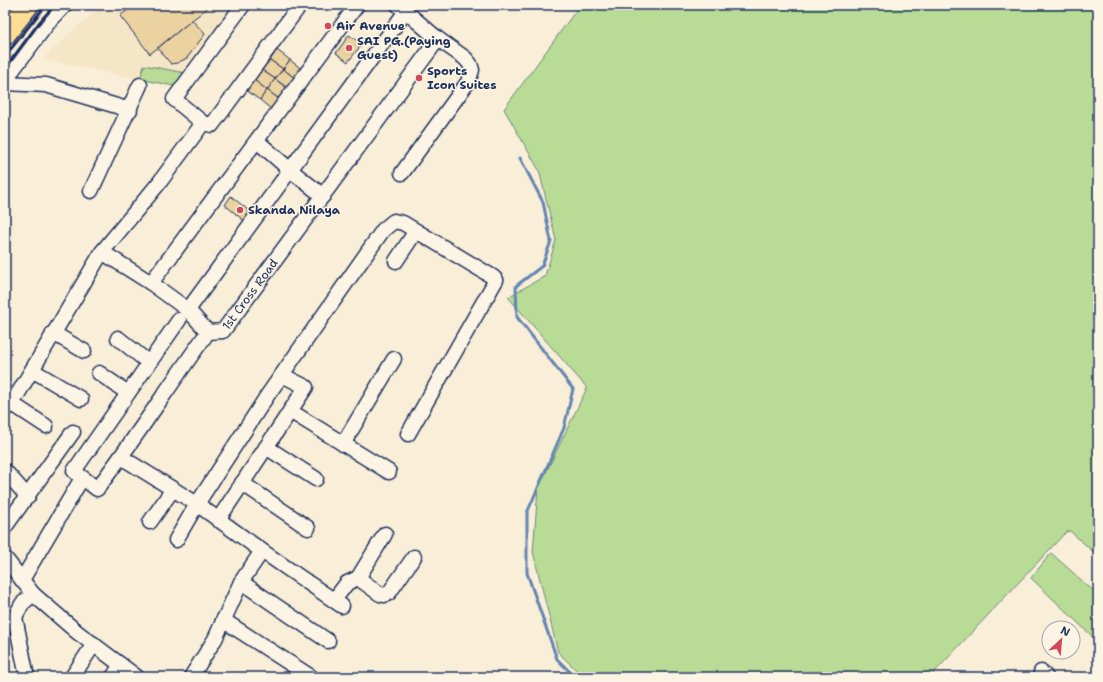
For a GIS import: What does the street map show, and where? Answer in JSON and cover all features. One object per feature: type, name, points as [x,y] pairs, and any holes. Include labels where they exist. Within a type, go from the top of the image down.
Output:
[{"type":"highway","points":[[5,34],[28,5]]},
{"type":"street","points":[[5,80],[48,23],[65,5]]},
{"type":"street","points":[[243,5],[174,99],[203,123],[212,125],[300,5]]},
{"type":"street","points":[[151,284],[357,5]]},
{"type":"street","points":[[22,580],[82,478],[74,471],[183,315],[289,169],[402,8],[438,39],[465,58],[470,64],[472,70],[471,77],[402,173]]},
{"type":"street","name":"1st Cross Road","points":[[82,478],[97,489],[208,332],[223,331],[438,39]]},
{"type":"street","points":[[5,83],[46,85],[130,110]]},
{"type":"street","points":[[91,191],[130,110],[140,85]]},
{"type":"street","points":[[46,426],[8,406],[32,370],[102,252],[158,183],[203,123]]},
{"type":"street","points":[[257,141],[323,196]]},
{"type":"street","points":[[176,540],[197,504],[282,375],[389,224],[394,221],[403,223],[496,280],[408,434]]},
{"type":"street","points":[[396,261],[416,231]]},
{"type":"street","points":[[102,252],[151,284],[183,315],[208,332]]},
{"type":"street","points":[[54,333],[84,352]]},
{"type":"street","points":[[118,338],[149,363]]},
{"type":"street","points":[[343,444],[394,359]]},
{"type":"street","points":[[32,370],[81,399]]},
{"type":"street","points":[[99,373],[128,393]]},
{"type":"street","points":[[218,520],[306,387],[282,375]]},
{"type":"street","points":[[290,411],[389,472]]},
{"type":"street","points":[[5,527],[28,497],[73,432]]},
{"type":"street","points":[[266,447],[316,479]]},
{"type":"street","points":[[121,457],[197,504],[338,603],[347,583],[358,578],[385,534]]},
{"type":"street","points":[[5,471],[28,497]]},
{"type":"street","points":[[242,483],[308,528]]},
{"type":"street","points":[[150,522],[173,489]]},
{"type":"street","points":[[191,677],[215,639],[241,582],[262,551]]},
{"type":"street","points":[[358,578],[380,594],[384,595],[389,593],[414,557]]},
{"type":"street","points":[[5,558],[33,594],[137,677]]},
{"type":"street","points":[[241,582],[328,641]]},
{"type":"street","points":[[27,677],[27,666],[16,617],[22,604],[33,594]]},
{"type":"street","points":[[223,620],[312,677]]},
{"type":"street","points":[[72,677],[94,644]]},
{"type":"street","points":[[113,677],[121,665]]},
{"type":"shaded area","points":[[101,5],[239,5],[178,87],[43,59]]},
{"type":"green space","points":[[234,5],[239,5],[178,87],[140,79],[144,65],[185,73]]},
{"type":"green space","points":[[580,5],[1098,5],[1098,556],[1070,531],[1066,532],[930,677],[583,677],[558,652],[533,552],[538,489],[587,388],[508,297],[545,276],[556,240],[539,170],[504,109]]},
{"type":"green space","points":[[1051,553],[1098,595],[1098,637],[1096,640],[1081,626],[1081,620],[1075,620],[1031,578]]},
{"type":"building","points":[[134,5],[211,5],[150,54],[120,16]]},
{"type":"building","points":[[192,20],[205,34],[187,58],[171,64],[158,48]]},
{"type":"building","name":"SAI PG.(Paying Guest)","points":[[349,35],[362,44],[348,62],[336,53]]},
{"type":"building","points":[[277,50],[290,60],[283,69],[270,60]]},
{"type":"building","points":[[270,60],[283,69],[275,79],[262,70]]},
{"type":"building","points":[[290,60],[303,70],[296,79],[283,69]]},
{"type":"building","points":[[283,69],[296,79],[289,89],[275,79]]},
{"type":"building","points":[[262,70],[275,79],[267,90],[254,80]]},
{"type":"building","points":[[275,79],[287,88],[279,99],[267,90]]},
{"type":"building","points":[[254,80],[267,90],[260,100],[247,91]]},
{"type":"building","points":[[267,90],[279,99],[271,109],[260,100]]},
{"type":"building","name":"Skanda Nilaya","points":[[231,196],[254,215],[248,224],[225,205]]},
{"type":"waterway","points":[[520,158],[543,202],[551,241],[542,266],[516,286],[517,317],[573,389],[564,428],[527,513],[527,573],[557,659],[575,677]]},
{"type":"railway","points":[[5,56],[46,5]]},
{"type":"railway","points":[[5,69],[39,23],[55,5]]},
{"type":"place","name":"Air Avenue","points":[[328,26]]},
{"type":"place","name":"SAI PG.(Paying Guest)","points":[[349,48]]},
{"type":"place","name":"Sports Icon Suites","points":[[419,78]]},
{"type":"place","name":"Skanda Nilaya","points":[[240,210]]}]
